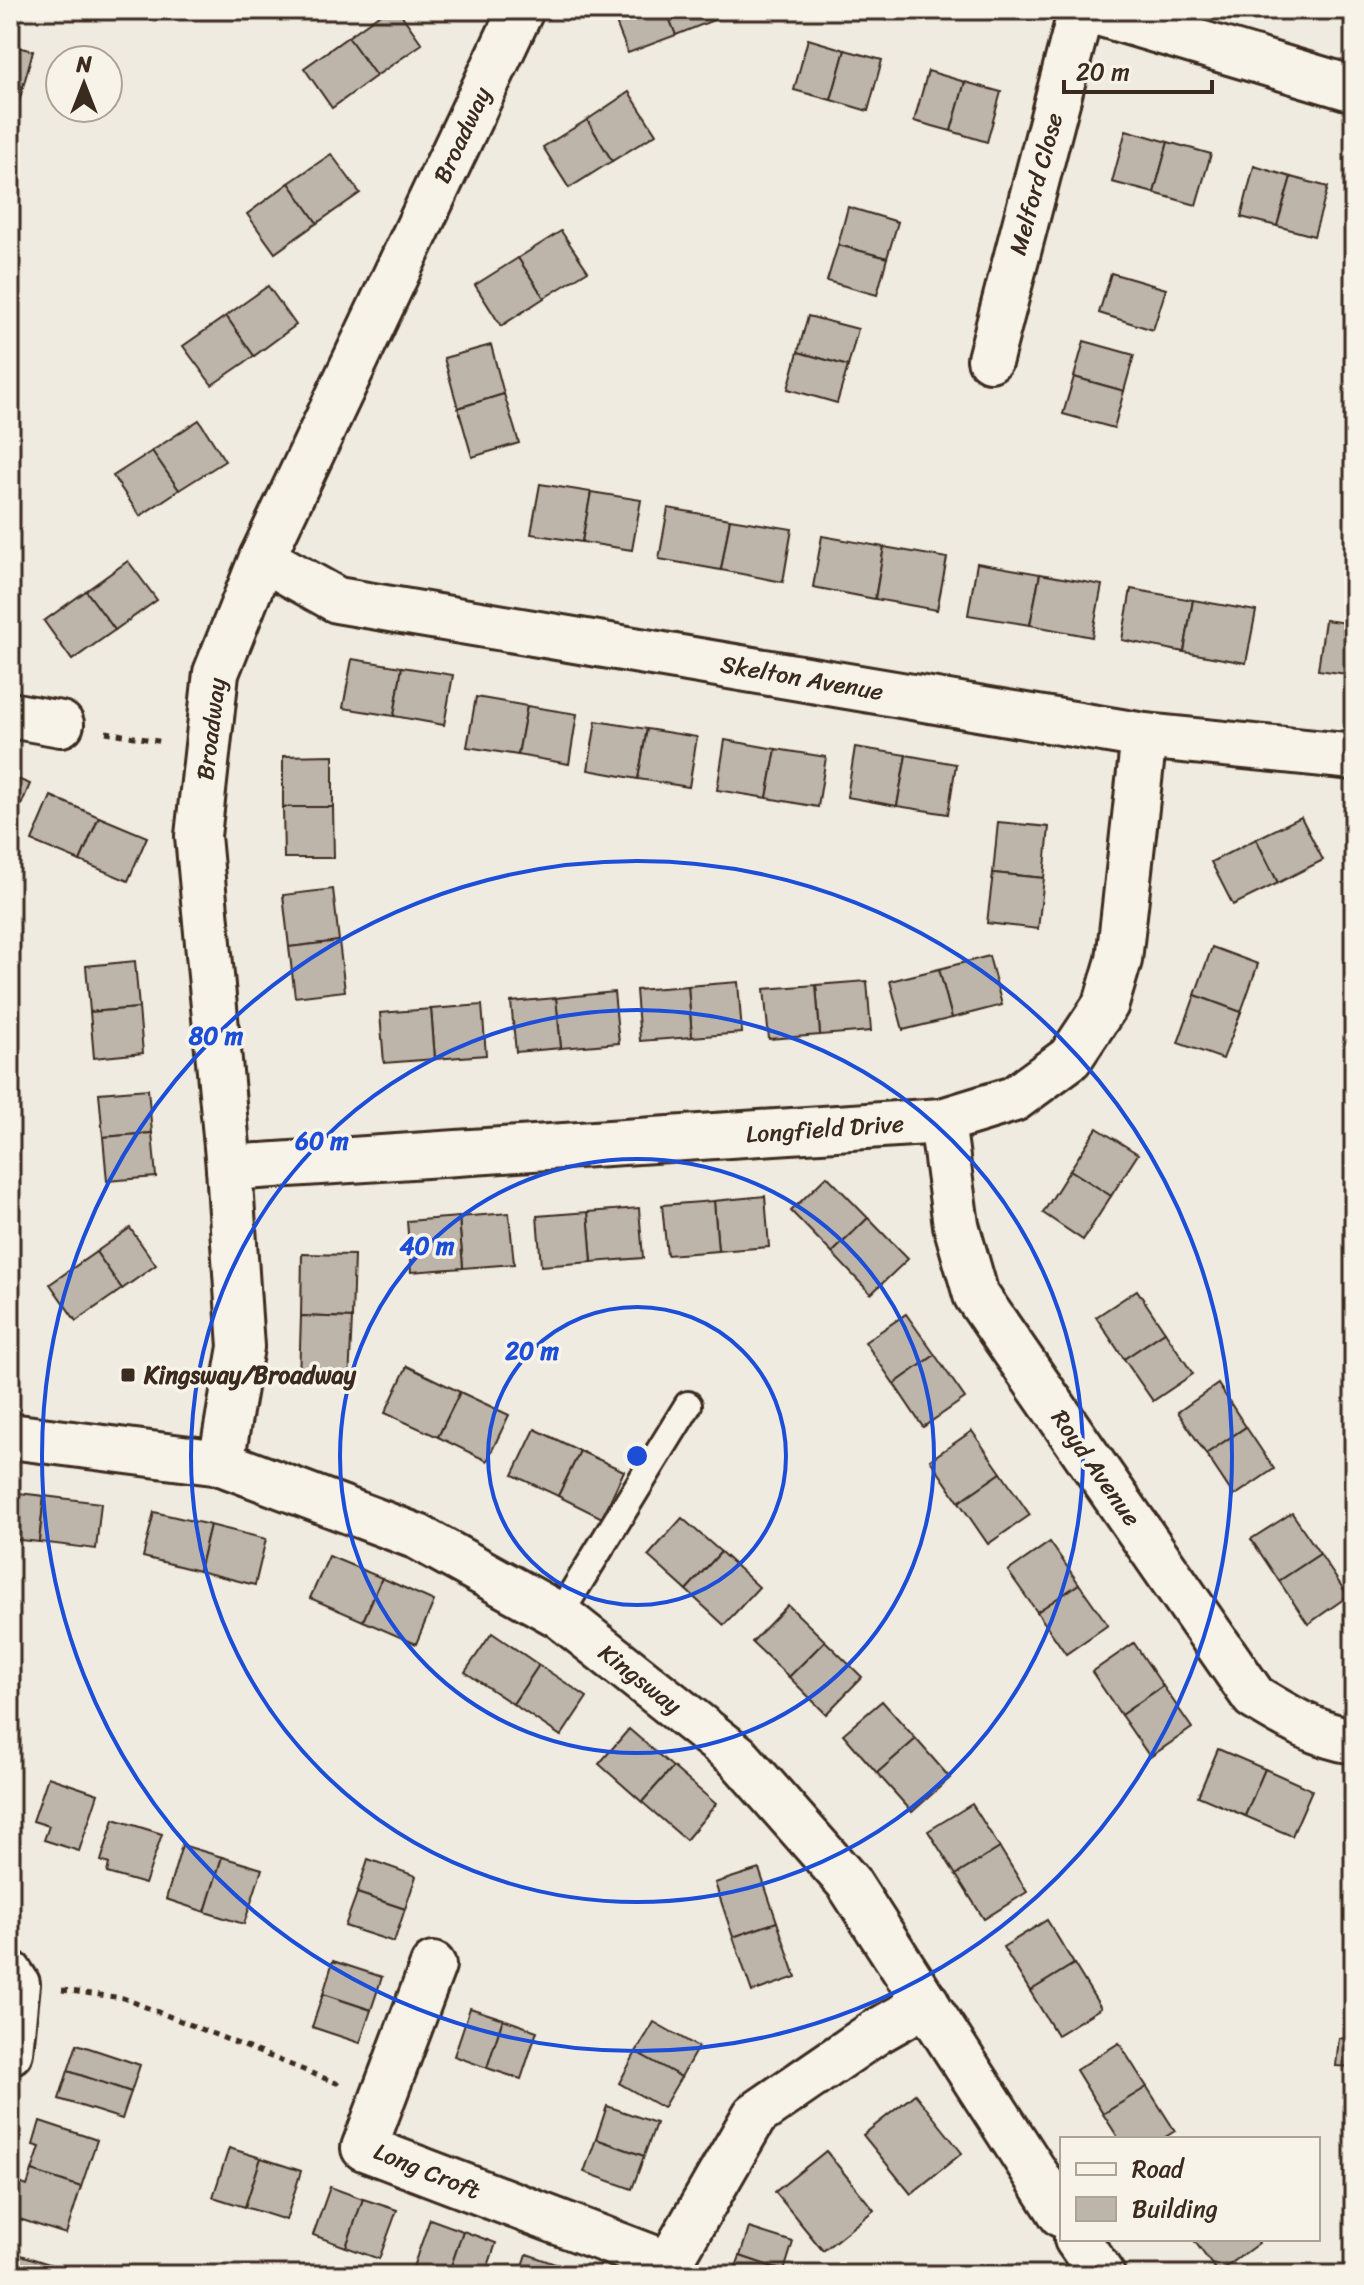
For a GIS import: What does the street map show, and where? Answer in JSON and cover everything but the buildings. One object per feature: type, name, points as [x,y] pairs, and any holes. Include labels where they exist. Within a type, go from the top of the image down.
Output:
[{"type":"street","name":"Broadway","points":[[221,1463],[241,1347],[229,1168],[198,836],[216,673],[262,558],[521,10]]},
{"type":"street","name":"Melford Close","points":[[990,359],[1081,10]]},
{"type":"street","points":[[1088,10],[1354,89]]},
{"type":"street","name":"Skelton Avenue","points":[[262,558],[337,600],[1144,736],[1354,757]]},
{"type":"street","points":[[10,715],[61,724]]},
{"type":"street","name":"Longfield Drive","points":[[229,1168],[942,1121],[1014,1099],[1070,1058],[1106,1004],[1119,960],[1144,736]]},
{"type":"street","name":"Royd Avenue","points":[[942,1121],[956,1225],[976,1295],[1254,1697],[1287,1717],[1337,1739],[1354,1741]]},
{"type":"street","name":"Kingsway","points":[[10,1436],[221,1463],[418,1537],[559,1615],[737,1756],[848,1882],[1060,2212]]},
{"type":"street","name":"Long Croft","points":[[433,1965],[364,2148],[668,2270],[755,2115],[876,2032],[927,2003]]},
{"type":"street","points":[[10,2052],[14,1979]]},
{"type":"street","points":[[1078,2241],[1102,2275]]},
{"type":"lane","points":[[559,1615],[688,1405]]},
{"type":"path","points":[[61,724],[207,750]]},
{"type":"path","points":[[14,1979],[123,1998],[339,2085],[364,2148]]},
{"type":"place","name":"Kingsway/Broadway","points":[[128,1375]]}]
